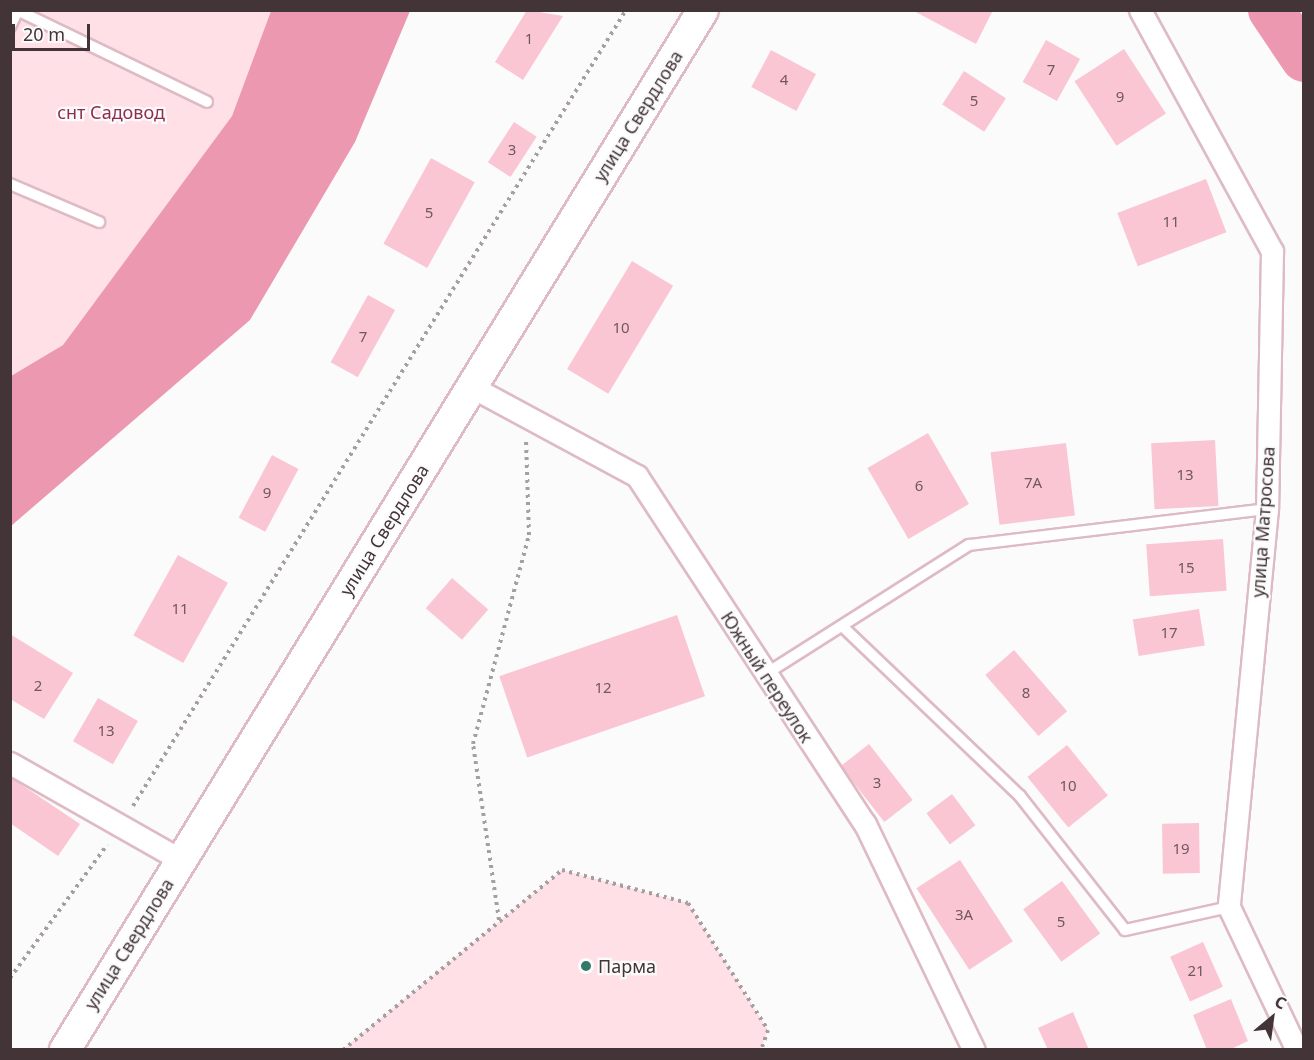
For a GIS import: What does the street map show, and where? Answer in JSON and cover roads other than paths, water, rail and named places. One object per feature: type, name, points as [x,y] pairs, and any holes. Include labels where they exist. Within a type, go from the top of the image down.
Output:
[{"type":"main road","name":"улица Свердлова","points":[[64,1050],[703,10]]},
{"type":"street","name":"улица Матросова","points":[[1140,10],[1272,251],[1267,509],[1229,907]]},
{"type":"street","name":"Южный переулок","points":[[472,387],[637,476],[764,676],[865,824],[974,1050]]},
{"type":"street","points":[[10,763],[181,860]]},
{"type":"street","points":[[1229,907],[1298,1050]]},
{"type":"lane","points":[[10,27],[18,11],[207,102]]},
{"type":"lane","points":[[10,184],[99,222]]},
{"type":"lane","points":[[764,676],[969,545],[1267,509]]},
{"type":"lane","points":[[842,626],[1020,796],[1125,930],[1229,907]]},
{"type":"waterway","points":[[1271,10],[1304,59]]},
{"type":"place","name":"Парма","points":[[586,966]]},
{"type":"park label","name":"снт Садовод","points":[[111,112]]}]
